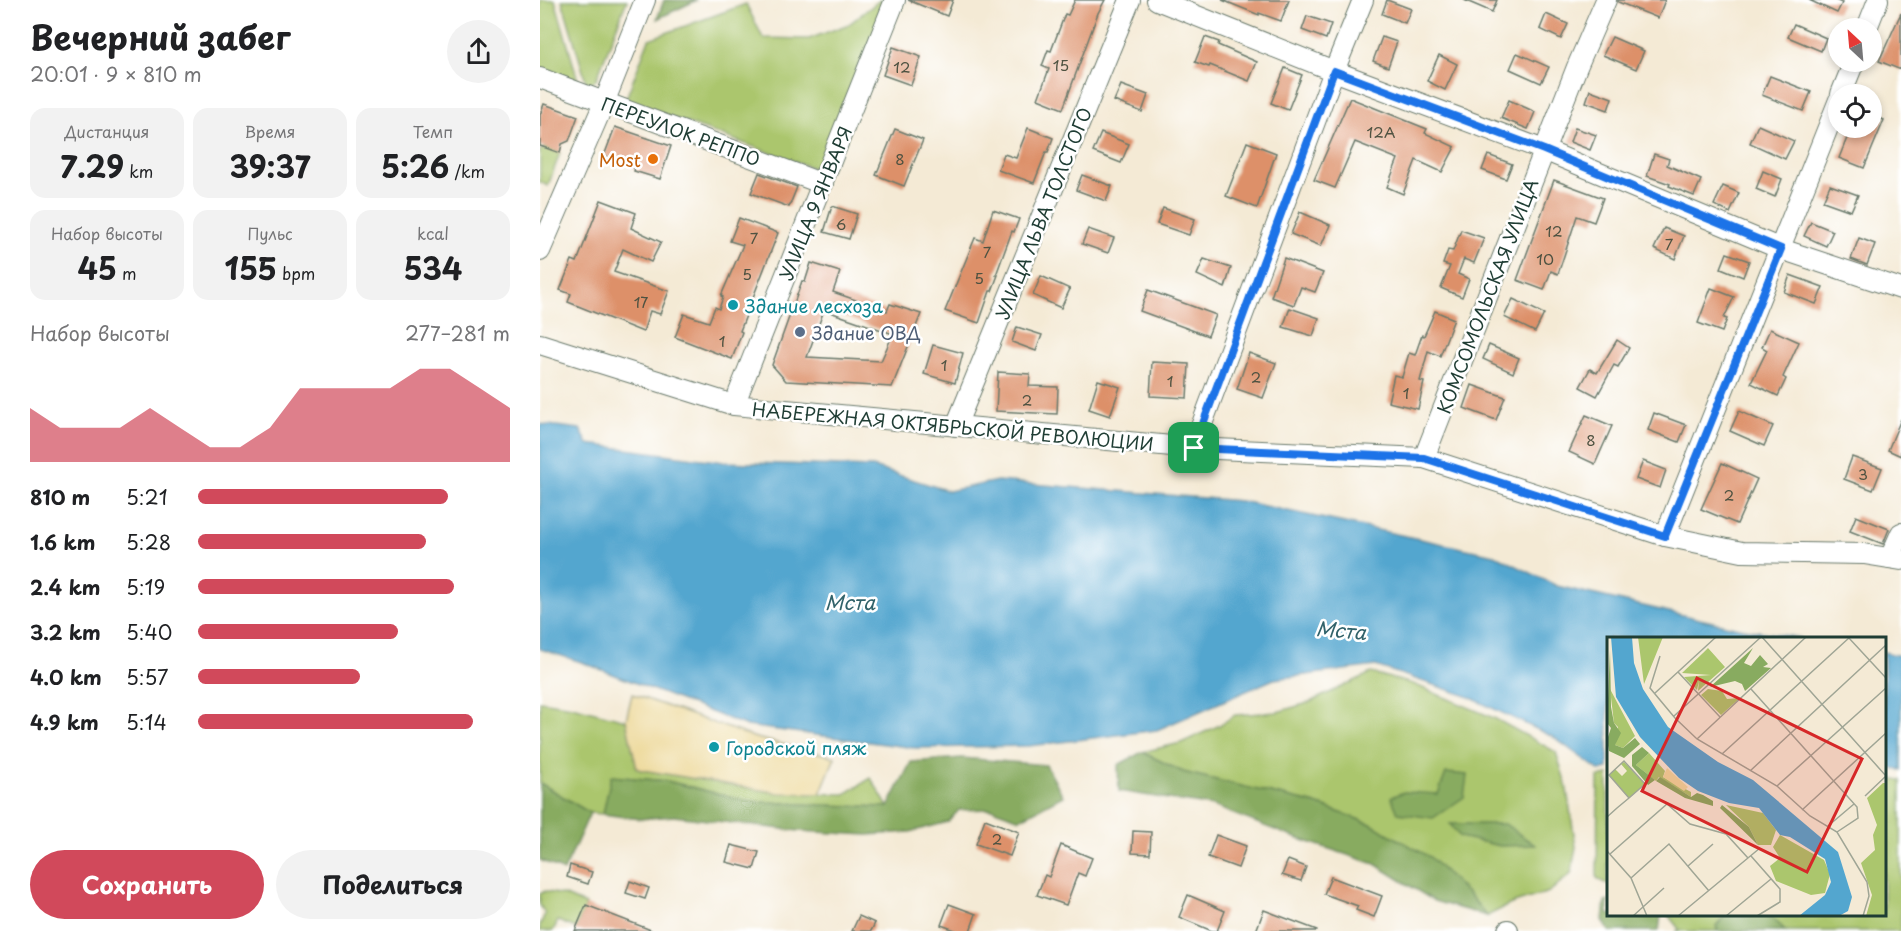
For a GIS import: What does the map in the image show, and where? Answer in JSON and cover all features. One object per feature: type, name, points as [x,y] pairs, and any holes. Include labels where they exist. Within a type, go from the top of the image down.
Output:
[{"type":"street","points":[[540,252],[645,0]]},
{"type":"street","name":"УЛИЦА 9 ЯНВАРЯ","points":[[734,405],[895,0]]},
{"type":"street","name":"УЛИЦА ЛЬВА ТОЛСТОГО","points":[[956,426],[1130,0]]},
{"type":"street","points":[[1156,0],[1334,71],[1544,150],[1781,249],[1901,289]]},
{"type":"street","points":[[1194,448],[1334,71],[1363,0]]},
{"type":"street","name":"КОМСОМОЛЬСКАЯ УЛИЦА","points":[[1424,458],[1544,150],[1606,0]]},
{"type":"street","points":[[1871,18],[1878,0]]},
{"type":"street","name":"ПЕРЕУЛОК РЕППО","points":[[540,78],[823,184]]},
{"type":"street","points":[[1665,536],[1828,128]]},
{"type":"street","name":"НАБЕРЕЖНАЯ ОКТЯБРЬСКОЙ РЕВОЛЮЦИИ","points":[[540,344],[734,405],[1194,448],[1424,458],[1665,536],[1742,552],[1864,554],[1895,559]]},
{"type":"street","points":[[1895,559],[1901,533]]},
{"type":"green space","points":[[540,0],[555,0],[579,84],[540,69]]},
{"type":"green space","points":[[562,0],[627,0],[596,80],[587,85]]},
{"type":"green space","points":[[664,0],[697,0],[657,19]]},
{"type":"green space","points":[[880,0],[889,0],[819,170],[625,101],[649,39],[746,4],[763,38],[809,39],[849,24]]},
{"type":"green space","points":[[546,148],[560,153],[548,186],[540,182],[540,150]]},
{"type":"green space","points":[[1371,673],[1413,684],[1494,718],[1556,752],[1566,784],[1576,847],[1571,874],[1549,892],[1511,904],[1487,916],[1471,897],[1371,824],[1316,804],[1183,772],[1142,752],[1181,743],[1220,725],[1235,715],[1277,712],[1308,703]]},
{"type":"green space","points":[[540,701],[572,706],[626,720],[637,769],[779,793],[845,794],[871,778],[888,807],[747,801],[667,781],[612,776],[603,814],[590,813],[540,783]]},
{"type":"green space","points":[[1142,752],[1183,772],[1316,804],[1371,824],[1430,857],[1487,916],[1434,901],[1375,864],[1293,837],[1213,806],[1119,791],[1118,765]]},
{"type":"green space","points":[[962,758],[1046,765],[1063,796],[1020,819],[992,809],[959,810],[948,822],[910,832],[868,835],[799,831],[674,816],[640,819],[603,814],[611,776],[667,781],[747,801],[888,807],[911,762]]},
{"type":"green space","points":[[1446,773],[1467,775],[1464,797],[1433,818],[1398,813],[1391,797],[1404,792],[1438,794]]},
{"type":"green space","points":[[1607,775],[1607,884],[1597,878],[1598,777]]},
{"type":"green space","points":[[1886,777],[1901,780],[1901,931],[1786,931],[1770,916],[1886,916]]},
{"type":"green space","points":[[540,783],[590,813],[564,871],[540,860]]},
{"type":"green space","points":[[1450,824],[1505,824],[1535,845],[1500,846],[1460,837]]},
{"type":"green space","points":[[545,891],[566,896],[586,905],[576,928],[558,921],[553,931],[540,931],[545,914],[540,905],[540,894]]},
{"type":"green space","points":[[1605,901],[1607,901],[1607,916],[1661,916],[1659,931],[1609,931],[1603,920]]},
{"type":"green space","points":[[1669,916],[1725,916],[1716,926],[1718,931],[1677,931],[1679,929]]},
{"type":"green space","points":[[1725,916],[1770,916],[1786,931],[1718,931],[1716,926]]},
{"type":"sand","name":"Городской пляж","points":[[632,694],[756,738],[835,757],[820,794],[779,793],[637,769],[626,720]]},
{"type":"water","name":"Мста","points":[[540,424],[580,429],[588,444],[725,462],[873,467],[949,491],[997,481],[1241,501],[1495,555],[1557,586],[1743,629],[1795,637],[1607,637],[1607,769],[1600,771],[1553,737],[1467,696],[1376,666],[1274,679],[1157,730],[1029,746],[915,748],[747,726],[584,663],[540,649]]},
{"type":"water","points":[[1886,652],[1901,656],[1901,770],[1886,767]]},
{"type":"building","points":[[908,0],[953,0],[947,16]]},
{"type":"building","points":[[1075,0],[1105,0],[1098,13],[1063,109],[1038,99],[1049,69],[1042,66],[1048,50],[1051,51],[1065,14],[1068,15]]},
{"type":"building","points":[[1222,0],[1289,0],[1281,21]]},
{"type":"building","points":[[1387,0],[1411,9],[1405,23],[1382,14]]},
{"type":"building","points":[[1464,0],[1497,0],[1492,12]]},
{"type":"building","points":[[1618,0],[1665,0],[1658,18],[1618,2]]},
{"type":"building","points":[[1809,0],[1835,0],[1842,3],[1837,13]]},
{"type":"building","points":[[1901,13],[1901,70],[1882,62],[1882,54]]},
{"type":"building","points":[[1546,14],[1568,24],[1561,39],[1540,29]]},
{"type":"building","points":[[1307,16],[1331,24],[1326,39],[1302,30]]},
{"type":"building","points":[[1794,24],[1826,38],[1821,51],[1788,37]]},
{"type":"building","points":[[1205,37],[1257,62],[1249,81],[1210,65],[1209,67],[1195,62]]},
{"type":"building","points":[[1382,37],[1397,42],[1388,67],[1373,61]]},
{"type":"building","points":[[1612,37],[1644,51],[1636,69],[1603,55]]},
{"type":"building","points":[[893,47],[921,57],[911,85],[883,75]]},
{"type":"building","points":[[1517,53],[1549,67],[1541,83],[1510,69]]},
{"type":"building","points":[[1439,55],[1457,64],[1445,90],[1427,81]]},
{"type":"building","points":[[1285,68],[1302,75],[1288,110],[1271,103]]},
{"type":"building","points":[[1770,76],[1811,92],[1803,111],[1762,95]]},
{"type":"building","points":[[1121,85],[1148,95],[1142,112],[1114,101]]},
{"type":"building","points":[[1590,90],[1612,98],[1608,110],[1586,102]]},
{"type":"building","points":[[1350,98],[1427,129],[1425,133],[1455,147],[1442,172],[1416,160],[1403,194],[1387,187],[1398,159],[1355,142],[1335,188],[1314,180]]},
{"type":"building","points":[[1509,100],[1535,112],[1528,129],[1501,118]]},
{"type":"building","points":[[544,104],[578,116],[569,141],[562,144],[560,153],[540,146],[540,115]]},
{"type":"building","points":[[1758,125],[1794,141],[1785,159],[1750,143]]},
{"type":"building","points":[[615,127],[671,146],[660,179],[634,171],[635,168],[604,156]]},
{"type":"building","points":[[1028,128],[1053,138],[1034,183],[998,170],[1004,154],[1016,158]]},
{"type":"building","points":[[1575,128],[1596,135],[1590,150],[1570,142]]},
{"type":"building","points":[[895,129],[923,140],[904,186],[876,175]]},
{"type":"building","points":[[1101,133],[1129,144],[1121,163],[1093,152]]},
{"type":"building","points":[[1847,138],[1876,138],[1864,168],[1839,158]]},
{"type":"building","points":[[1247,142],[1276,153],[1257,208],[1226,196]]},
{"type":"building","points":[[1654,154],[1669,159],[1667,165],[1701,180],[1694,196],[1647,176]]},
{"type":"building","points":[[1488,155],[1512,164],[1506,179],[1482,170]]},
{"type":"building","points":[[1763,171],[1782,179],[1775,197],[1756,189]]},
{"type":"building","points":[[759,173],[797,187],[789,207],[751,193]]},
{"type":"building","points":[[1082,175],[1112,186],[1106,201],[1076,190]]},
{"type":"building","points":[[1554,180],[1603,198],[1594,222],[1577,216],[1558,274],[1551,271],[1544,290],[1517,280]]},
{"type":"building","points":[[1830,185],[1858,195],[1851,211],[1823,201]]},
{"type":"building","points":[[1723,186],[1739,193],[1730,213],[1714,205]]},
{"type":"building","points":[[601,200],[636,213],[631,228],[661,242],[651,262],[623,249],[614,272],[669,291],[660,314],[650,311],[643,332],[568,302],[571,294],[560,290],[572,260],[577,262]]},
{"type":"building","points":[[832,206],[857,214],[849,239],[824,232]]},
{"type":"building","points":[[1163,208],[1195,219],[1189,235],[1157,224]]},
{"type":"building","points":[[993,210],[1019,219],[1014,232],[1012,231],[979,323],[945,311],[975,238],[983,241]]},
{"type":"building","points":[[1300,212],[1330,225],[1321,246],[1291,234]]},
{"type":"building","points":[[739,218],[778,233],[740,331],[742,332],[732,359],[675,337],[684,314],[709,322],[715,307],[719,309],[723,297],[721,296],[743,245],[730,241]]},
{"type":"building","points":[[1811,222],[1833,231],[1826,246],[1804,236]]},
{"type":"building","points":[[1664,228],[1684,236],[1675,259],[1654,249]]},
{"type":"building","points":[[1088,229],[1114,238],[1108,253],[1082,244]]},
{"type":"building","points":[[1461,230],[1484,238],[1474,263],[1464,259],[1458,274],[1469,279],[1462,297],[1441,288],[1450,266],[1443,264],[1448,250],[1453,251]]},
{"type":"building","points":[[1859,238],[1875,244],[1867,265],[1851,259]]},
{"type":"building","points":[[1727,253],[1749,261],[1743,277],[1721,268]]},
{"type":"building","points":[[1284,258],[1323,273],[1315,292],[1301,287],[1294,305],[1271,297]]},
{"type":"building","points":[[1204,259],[1231,268],[1225,288],[1197,275]]},
{"type":"building","name":"Здание ОВД","points":[[811,263],[840,272],[833,292],[887,311],[890,304],[921,314],[892,387],[786,381],[772,365],[802,281],[805,282]],"holes":[[[824,310],[893,334],[881,361],[807,357]]]},
{"type":"building","points":[[1790,275],[1823,287],[1816,304],[1784,292]]},
{"type":"building","points":[[1041,276],[1070,289],[1061,308],[1033,295]]},
{"type":"building","points":[[1711,288],[1734,297],[1724,318],[1727,319],[1722,332],[1698,323]]},
{"type":"building","points":[[1148,290],[1216,315],[1208,336],[1140,311]]},
{"type":"building","points":[[1513,299],[1544,314],[1535,332],[1504,317]]},
{"type":"building","points":[[1290,308],[1319,318],[1313,336],[1283,327]]},
{"type":"building","points":[[1435,311],[1454,319],[1440,356],[1428,351],[1420,381],[1424,382],[1418,409],[1388,402],[1394,375],[1402,377],[1409,353],[1415,355],[1422,335],[1424,336]]},
{"type":"building","points":[[1017,327],[1042,335],[1036,351],[1012,342]]},
{"type":"building","points":[[1770,329],[1799,342],[1783,377],[1786,379],[1778,396],[1751,383],[1767,350],[1762,347]]},
{"type":"building","points":[[1617,340],[1629,348],[1618,367],[1614,365],[1597,396],[1580,387],[1590,369],[1597,373]]},
{"type":"building","points":[[933,345],[963,353],[955,383],[924,374]]},
{"type":"building","points":[[1489,345],[1519,358],[1513,373],[1483,359]]},
{"type":"building","points":[[1249,353],[1276,363],[1263,398],[1237,389]]},
{"type":"building","points":[[1152,362],[1189,364],[1187,398],[1150,396]]},
{"type":"building","points":[[998,372],[1030,374],[1029,386],[1058,387],[1057,414],[996,411]]},
{"type":"building","points":[[1098,380],[1120,387],[1110,416],[1089,409]]},
{"type":"building","points":[[1472,385],[1505,397],[1496,420],[1464,408]]},
{"type":"building","points":[[1739,411],[1773,426],[1764,446],[1730,431]]},
{"type":"building","points":[[1654,413],[1686,425],[1679,442],[1648,430]]},
{"type":"building","points":[[1586,415],[1612,426],[1595,464],[1569,452]]},
{"type":"building","points":[[1901,419],[1901,456],[1888,450]]},
{"type":"building","points":[[1852,457],[1882,468],[1873,490],[1844,479]]},
{"type":"building","points":[[1643,461],[1666,470],[1660,488],[1636,479]]},
{"type":"building","points":[[1722,463],[1757,479],[1737,524],[1701,509]]},
{"type":"building","points":[[1856,516],[1889,529],[1883,544],[1850,531]]},
{"type":"building","points":[[985,819],[1019,832],[1010,856],[976,844]]},
{"type":"building","points":[[1133,831],[1151,832],[1150,854],[1132,853]]},
{"type":"building","points":[[1216,835],[1246,846],[1238,868],[1208,857]]},
{"type":"building","points":[[731,845],[759,852],[754,869],[726,862]]},
{"type":"building","points":[[1061,845],[1092,858],[1085,876],[1078,873],[1066,905],[1037,895],[1045,875],[1049,877]]},
{"type":"building","points":[[1288,860],[1306,867],[1301,881],[1282,875]]},
{"type":"building","points":[[570,865],[592,872],[588,884],[567,877]]},
{"type":"building","points":[[1331,877],[1382,896],[1374,917],[1356,910],[1358,906],[1324,894]]},
{"type":"building","points":[[630,881],[649,888],[645,899],[626,893]]},
{"type":"building","points":[[1188,895],[1225,911],[1217,931],[1179,917]]},
{"type":"building","points":[[949,904],[976,914],[970,931],[958,931],[941,925]]},
{"type":"building","points":[[586,905],[651,930],[651,931],[575,931]]},
{"type":"building","points":[[1264,910],[1317,930],[1317,931],[1256,931]]},
{"type":"building","points":[[859,916],[875,923],[871,931],[852,931]]},
{"type":"place","name":"Most","points":[[653,159]]},
{"type":"place","name":"Здание лесхоза","points":[[733,305]]},
{"type":"place","name":"Здание ОВД","points":[[800,332]]},
{"type":"place","name":"Городской пляж","points":[[714,747]]},
{"type":"route","points":[[1334,71],[1544,150],[1781,249],[1665,536],[1424,458],[1194,448],[1334,71]]}]
